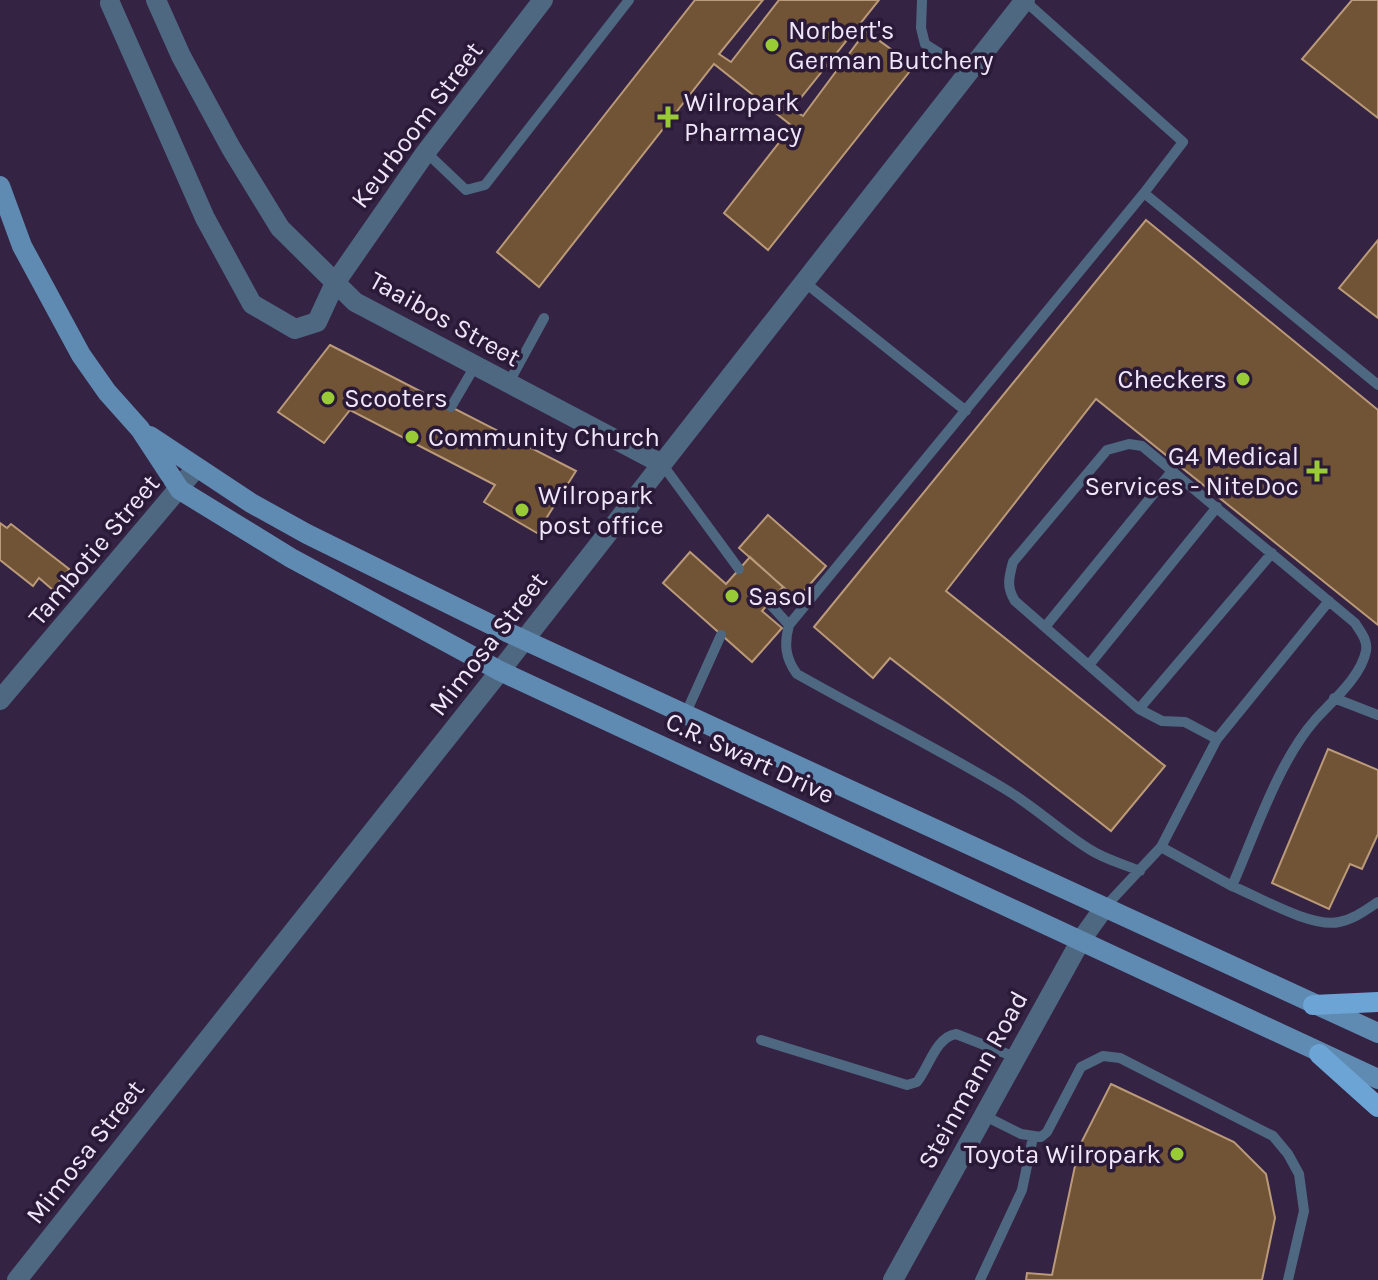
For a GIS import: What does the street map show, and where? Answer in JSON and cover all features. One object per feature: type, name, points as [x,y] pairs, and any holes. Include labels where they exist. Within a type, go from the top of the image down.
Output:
[{"type":"main road","name":"C.R. Swart Drive","points":[[0,186],[22,246],[81,355],[107,392],[140,429],[180,490],[291,558],[500,671],[1378,1079]]},
{"type":"main road","name":"C.R. Swart Drive","points":[[140,429],[251,503],[307,534],[524,641],[1378,1033]]},
{"type":"main road","points":[[1313,1005],[1378,1002]]},
{"type":"main road","points":[[1319,1054],[1378,1107]]},
{"type":"street","name":"Taaibos Street","points":[[156,0],[181,56],[231,148],[280,228],[355,302],[662,464]]},
{"type":"street","name":"Keurboom Street","points":[[110,3],[205,218],[252,304],[295,329],[317,322],[335,283],[426,152],[543,0]]},
{"type":"street","name":"Mimosa Street","points":[[17,1280],[524,641],[1025,1]]},
{"type":"street","name":"Tambotie Street","points":[[0,700],[196,468]]},
{"type":"street","name":"Steinmann Road","points":[[893,1280],[1081,940],[1104,908]]},
{"type":"lane","points":[[426,152],[466,190],[485,185],[629,0]]},
{"type":"lane","points":[[922,0],[921,28],[925,44],[968,71]]},
{"type":"lane","points":[[1025,1],[1183,142],[789,625],[786,647],[788,663],[797,674],[987,778],[1035,808],[1091,851],[1140,871]]},
{"type":"lane","points":[[1144,193],[1378,385]]},
{"type":"lane","points":[[803,281],[966,411]]},
{"type":"lane","points":[[508,384],[544,318]]},
{"type":"lane","points":[[451,407],[475,366]]},
{"type":"lane","points":[[1217,739],[1185,722],[1162,721],[1139,709],[1015,601],[1010,592],[1008,581],[1013,562],[1107,450],[1129,444],[1142,446],[1355,623],[1366,643],[1366,653],[1356,673],[1312,724],[1290,756],[1232,886]]},
{"type":"lane","points":[[662,464],[739,569]]},
{"type":"lane","points":[[1045,627],[1173,470]]},
{"type":"lane","points":[[1089,665],[1217,507]]},
{"type":"lane","points":[[1139,709],[1272,553]]},
{"type":"lane","points":[[1104,908],[1161,847],[1217,739],[1329,601]]},
{"type":"lane","points":[[769,603],[789,625]]},
{"type":"lane","points":[[685,715],[721,635]]},
{"type":"lane","points":[[1334,698],[1378,715]]},
{"type":"lane","points":[[1161,847],[1232,886],[1319,923],[1337,923],[1354,918],[1378,902]]},
{"type":"lane","points":[[761,1040],[907,1085],[917,1082],[942,1041],[951,1035],[956,1034],[1015,1057]]},
{"type":"lane","points":[[983,1115],[1021,1134],[1041,1137],[1047,1132],[1081,1067],[1103,1056],[1120,1058],[1273,1136],[1299,1174],[1303,1190],[1304,1211],[1288,1280]]},
{"type":"lane","points":[[980,1280],[1022,1190],[1033,1137]]},
{"type":"building","points":[[695,0],[763,0],[719,54],[731,62],[779,0],[879,0],[792,109],[803,116],[866,31],[914,66],[768,250],[724,213],[792,126],[714,64],[539,287],[497,252]]},
{"type":"building","points":[[1352,0],[1378,0],[1378,118],[1302,59]]},
{"type":"building","points":[[1146,220],[1378,410],[1378,625],[1096,399],[946,591],[1165,766],[1111,831],[890,658],[873,678],[814,627]]},
{"type":"building","points":[[1378,240],[1378,318],[1339,288]]},
{"type":"building","points":[[330,345],[576,471],[537,533],[484,502],[495,485],[350,410],[324,443],[278,412]]},
{"type":"building","points":[[768,515],[826,566],[797,599],[739,548]]},
{"type":"building","points":[[0,523],[7,528],[11,524],[69,569],[53,590],[39,578],[33,586],[0,560]]},
{"type":"building","points":[[690,552],[726,584],[750,557],[783,587],[762,611],[782,628],[752,662],[663,583]]},
{"type":"building","points":[[1328,749],[1378,770],[1378,834],[1362,869],[1350,864],[1329,909],[1272,883]]},
{"type":"building","points":[[1111,1084],[1234,1142],[1266,1174],[1275,1218],[1262,1280],[1026,1280],[1027,1273],[1052,1275],[1079,1147]]},
{"type":"place","name":"Norbert's German Butchery","points":[[772,45]]},
{"type":"place","name":"Wilropark Pharmacy","points":[[668,117]]},
{"type":"place","name":"Checkers","points":[[1243,379]]},
{"type":"place","name":"Scooters","points":[[328,398]]},
{"type":"place","name":"Community Church","points":[[412,437]]},
{"type":"place","name":"G4 Medical Services - NiteDoc","points":[[1317,471]]},
{"type":"place","name":"Wilropark post office","points":[[522,510]]},
{"type":"place","name":"Sasol","points":[[732,596]]},
{"type":"place","name":"Toyota Wilropark","points":[[1177,1154]]}]
